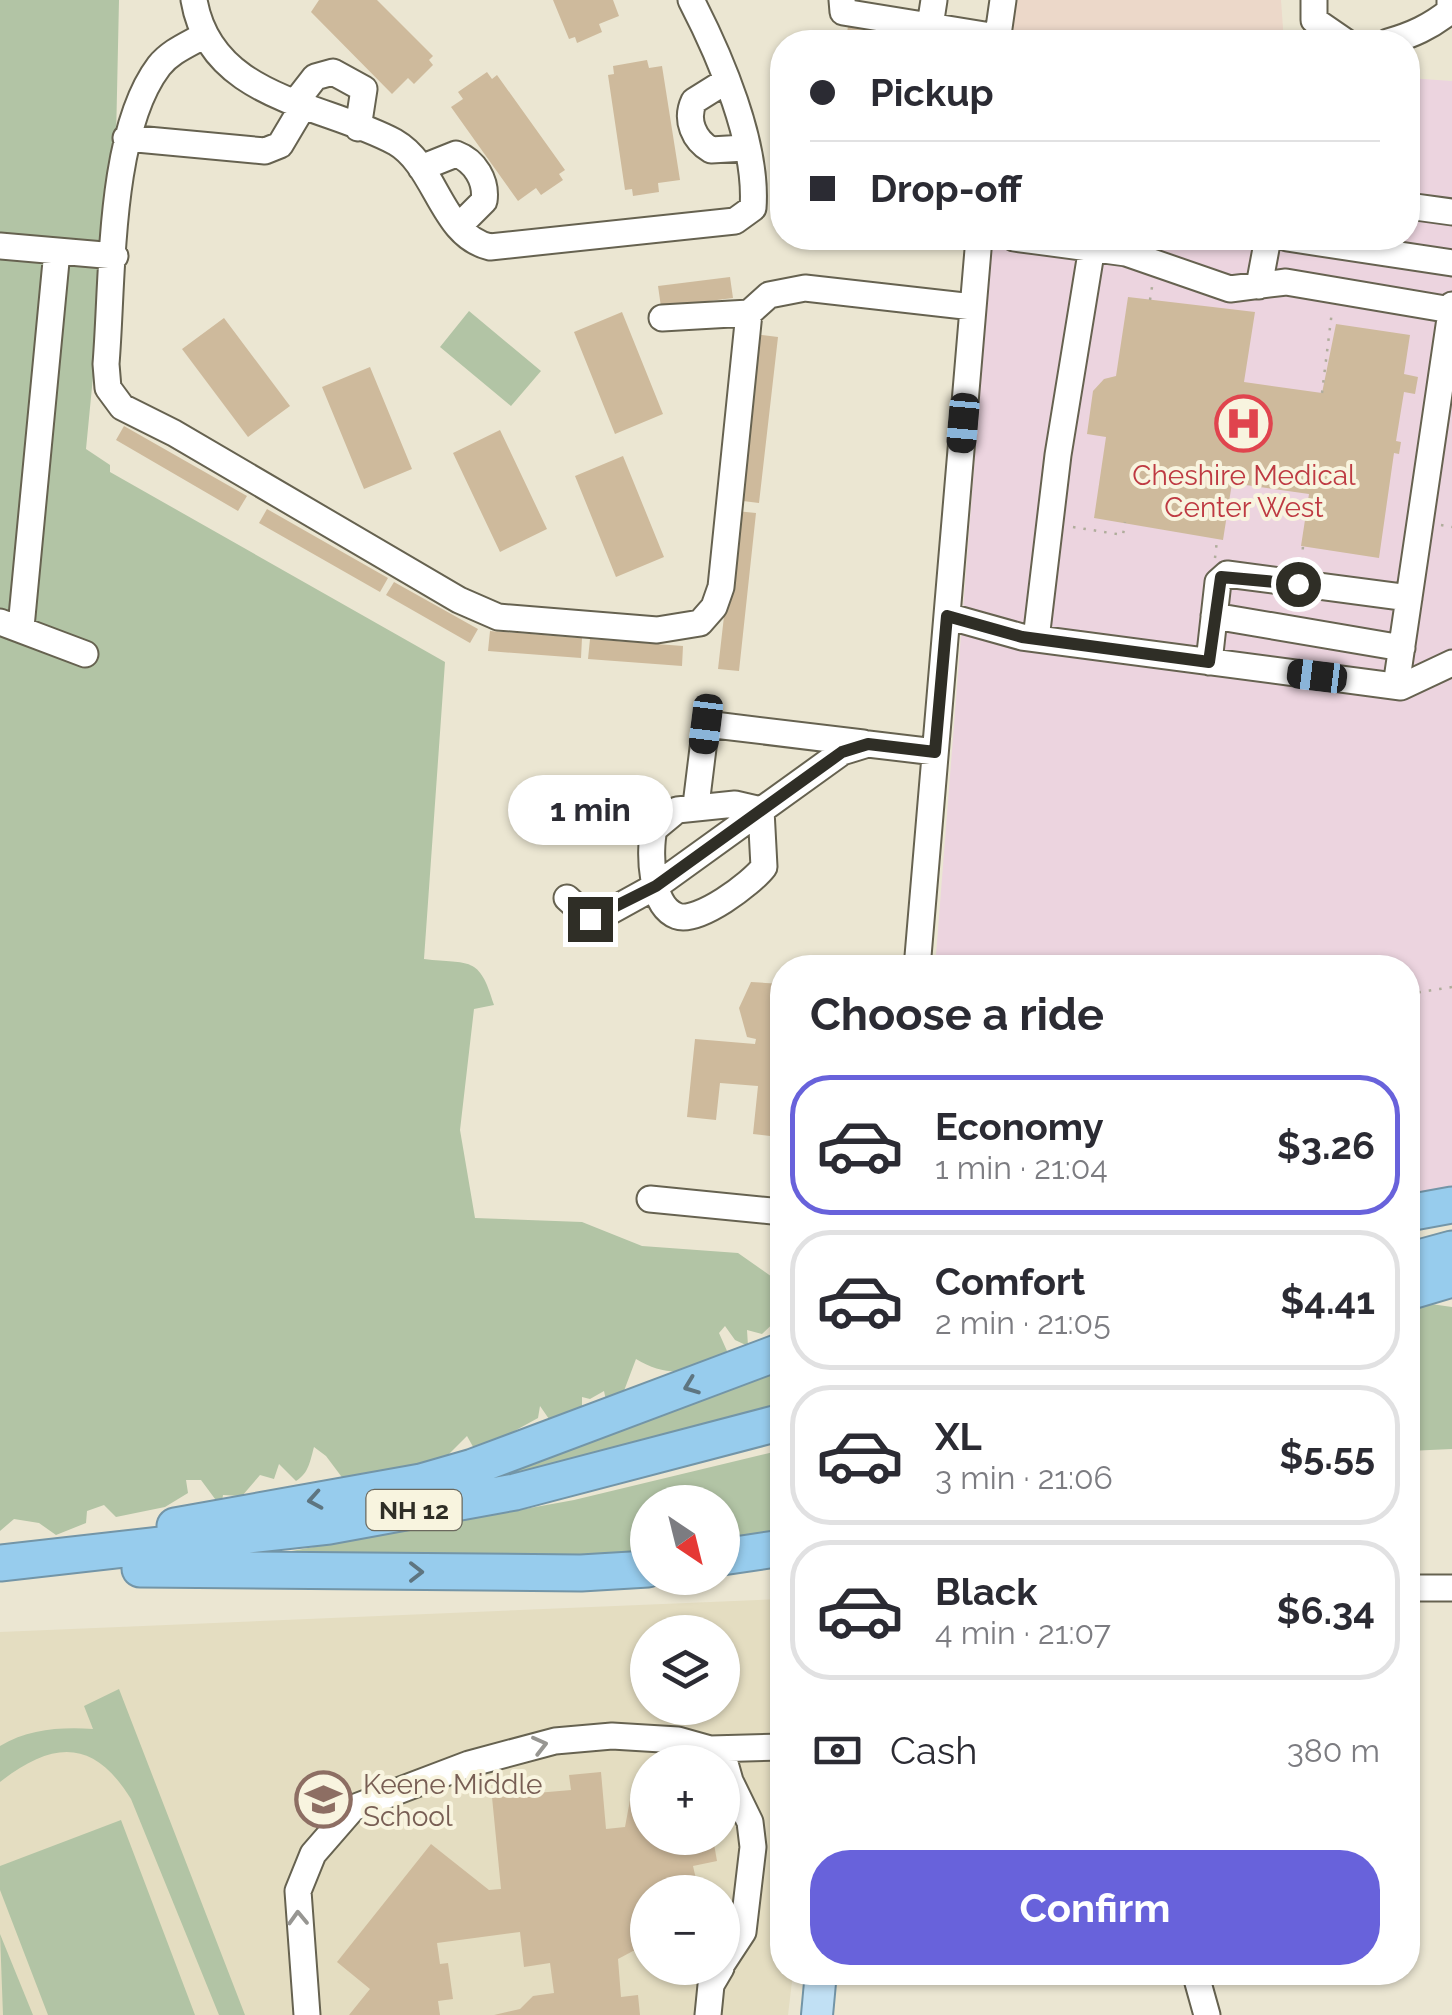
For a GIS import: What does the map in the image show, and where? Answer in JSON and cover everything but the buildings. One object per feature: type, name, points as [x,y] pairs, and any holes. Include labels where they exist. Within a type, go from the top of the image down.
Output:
[{"type":"highway","points":[[1420,1211],[1452,1205]]},
{"type":"highway","points":[[1420,1258],[1452,1249]]},
{"type":"highway","points":[[1420,1288],[1452,1279]]},
{"type":"highway","points":[[39,1562],[206,1520],[421,1482],[474,1467],[770,1356]]},
{"type":"highway","name":"NH 12","points":[[0,1563],[232,1540],[514,1492],[770,1425]]},
{"type":"highway","points":[[740,1555],[770,1550]]},
{"type":"highway","points":[[39,1562],[170,1570],[630,1570]]},
{"type":"main road","points":[[817,2015],[820,1985]]},
{"type":"street","points":[[194,0],[203,36],[218,56],[298,106],[395,143],[422,168],[459,226],[477,244],[490,247],[735,221],[753,208],[746,148],[726,81],[692,0]]},
{"type":"street","points":[[842,0],[842,12],[949,30]]},
{"type":"street","points":[[930,26],[934,0]]},
{"type":"street","points":[[998,30],[1003,0]]},
{"type":"street","points":[[1314,0],[1314,20],[1329,30]]},
{"type":"street","points":[[1420,33],[1450,11],[1450,0]]},
{"type":"street","points":[[203,36],[174,52],[158,68],[126,138],[106,364],[108,388],[122,407],[174,433],[459,600],[498,617],[657,630],[682,628],[707,617],[721,587],[750,313]]},
{"type":"street","points":[[126,138],[265,152],[280,146],[316,76],[332,72],[364,90],[358,128]]},
{"type":"street","points":[[726,81],[694,101],[691,124],[699,141],[711,150],[746,148]]},
{"type":"street","points":[[422,168],[456,154],[466,159],[479,175],[484,201],[459,226]]},
{"type":"street","points":[[1420,208],[1452,212]]},
{"type":"street","points":[[0,246],[115,256]]},
{"type":"street","points":[[918,955],[978,250]]},
{"type":"street","points":[[1036,639],[1092,250]]},
{"type":"street","points":[[1103,250],[1148,258],[1230,289],[1286,282],[1452,308],[1441,442],[1409,598],[1396,686]]},
{"type":"street","points":[[1259,286],[1266,250]]},
{"type":"street","points":[[1366,250],[1452,263]]},
{"type":"street","points":[[56,251],[11,624],[84,654]]},
{"type":"street","points":[[662,318],[750,313],[769,295],[805,288],[973,307]]},
{"type":"street","points":[[1209,662],[1218,582],[1227,574],[1409,598]]},
{"type":"street","points":[[947,616],[1036,639],[1396,686],[1450,664],[1452,636]]},
{"type":"street","points":[[1214,616],[1402,648]]},
{"type":"street","points":[[696,805],[706,724],[935,752]]},
{"type":"street","points":[[568,898],[590,919],[598,918],[656,886],[842,752],[868,744]]},
{"type":"street","points":[[735,804],[761,810],[765,854],[758,876],[690,917],[677,916],[666,908],[656,886],[654,829],[677,810],[696,805],[735,804]]},
{"type":"street","points":[[650,1199],[770,1211]]},
{"type":"street","points":[[1420,1588],[1452,1588]]},
{"type":"street","points":[[306,2015],[298,1891],[313,1854],[353,1808],[468,1764],[555,1741],[612,1736],[710,1745]]},
{"type":"street","points":[[740,1748],[770,1747]]},
{"type":"street","points":[[740,1802],[750,1822],[753,1847],[740,1937]]},
{"type":"street","points":[[708,2015],[711,1985]]},
{"type":"street","points":[[1199,1985],[1207,2015]]},
{"type":"path","points":[[1322,394],[1331,315]]},
{"type":"path","points":[[1050,524],[1124,535],[1125,522]]},
{"type":"path","points":[[1302,561],[1303,546]]},
{"type":"path","points":[[1420,992],[1452,987]]},
{"type":"shaded area","points":[[1011,0],[1281,0],[1283,30],[1008,30]]},
{"type":"shaded area","points":[[1420,79],[1452,81],[1452,1189],[1420,1195],[1420,955],[936,955],[991,250],[1420,250]]},
{"type":"shaded area","name":"Keene Middle School","points":[[770,1600],[770,1985],[792,1985],[788,2015],[0,2015],[0,1632]]},
{"type":"green space","points":[[0,0],[119,0],[116,139],[86,449],[110,465],[110,472],[445,662],[424,959],[471,965],[483,977],[494,1005],[474,1009],[460,1130],[475,1218],[582,1222],[642,1246],[738,1253],[770,1275],[770,1326],[762,1334],[747,1330],[748,1346],[735,1340],[725,1326],[719,1333],[727,1351],[694,1369],[660,1369],[636,1359],[619,1404],[607,1405],[604,1391],[590,1399],[582,1397],[582,1409],[564,1423],[549,1419],[540,1406],[538,1418],[476,1452],[467,1436],[444,1459],[350,1488],[326,1456],[314,1447],[306,1470],[296,1481],[279,1464],[274,1479],[260,1475],[242,1496],[223,1495],[221,1507],[201,1480],[186,1480],[188,1493],[165,1507],[116,1517],[104,1505],[87,1511],[86,1523],[56,1535],[39,1523],[14,1519],[0,1531]]},
{"type":"green space","points":[[469,311],[541,371],[511,406],[440,347]]},
{"type":"green space","points":[[1431,1296],[1431,1304],[1452,1307],[1452,1449],[1420,1450],[1420,1300]]},
{"type":"green space","points":[[770,1366],[770,1412],[520,1473],[411,1494]]},
{"type":"green space","points":[[770,1453],[770,1542],[740,1546],[740,1485],[636,1485]]},
{"type":"green space","points":[[630,1487],[630,1554],[264,1556],[574,1500]]},
{"type":"green space","points":[[119,1689],[245,2015],[219,2015],[131,1799],[103,1765],[72,1752],[55,1753],[38,1758],[0,1782],[0,1746],[45,1730],[93,1729],[84,1706]]},
{"type":"green space","points":[[121,1820],[195,2015],[48,2015],[0,1890],[0,1866]]},
{"type":"green space","points":[[0,1934],[33,2015],[3,2015]]},
{"type":"place","name":"Cheshire Medical Center West","points":[[1244,424]]},
{"type":"place","name":"Keene Middle School","points":[[324,1800]]},
{"type":"route","points":[[590,919],[656,886],[854,746],[868,744],[935,752],[947,616],[1022,637],[1209,662],[1221,577],[1227,574],[1298,584]]}]
